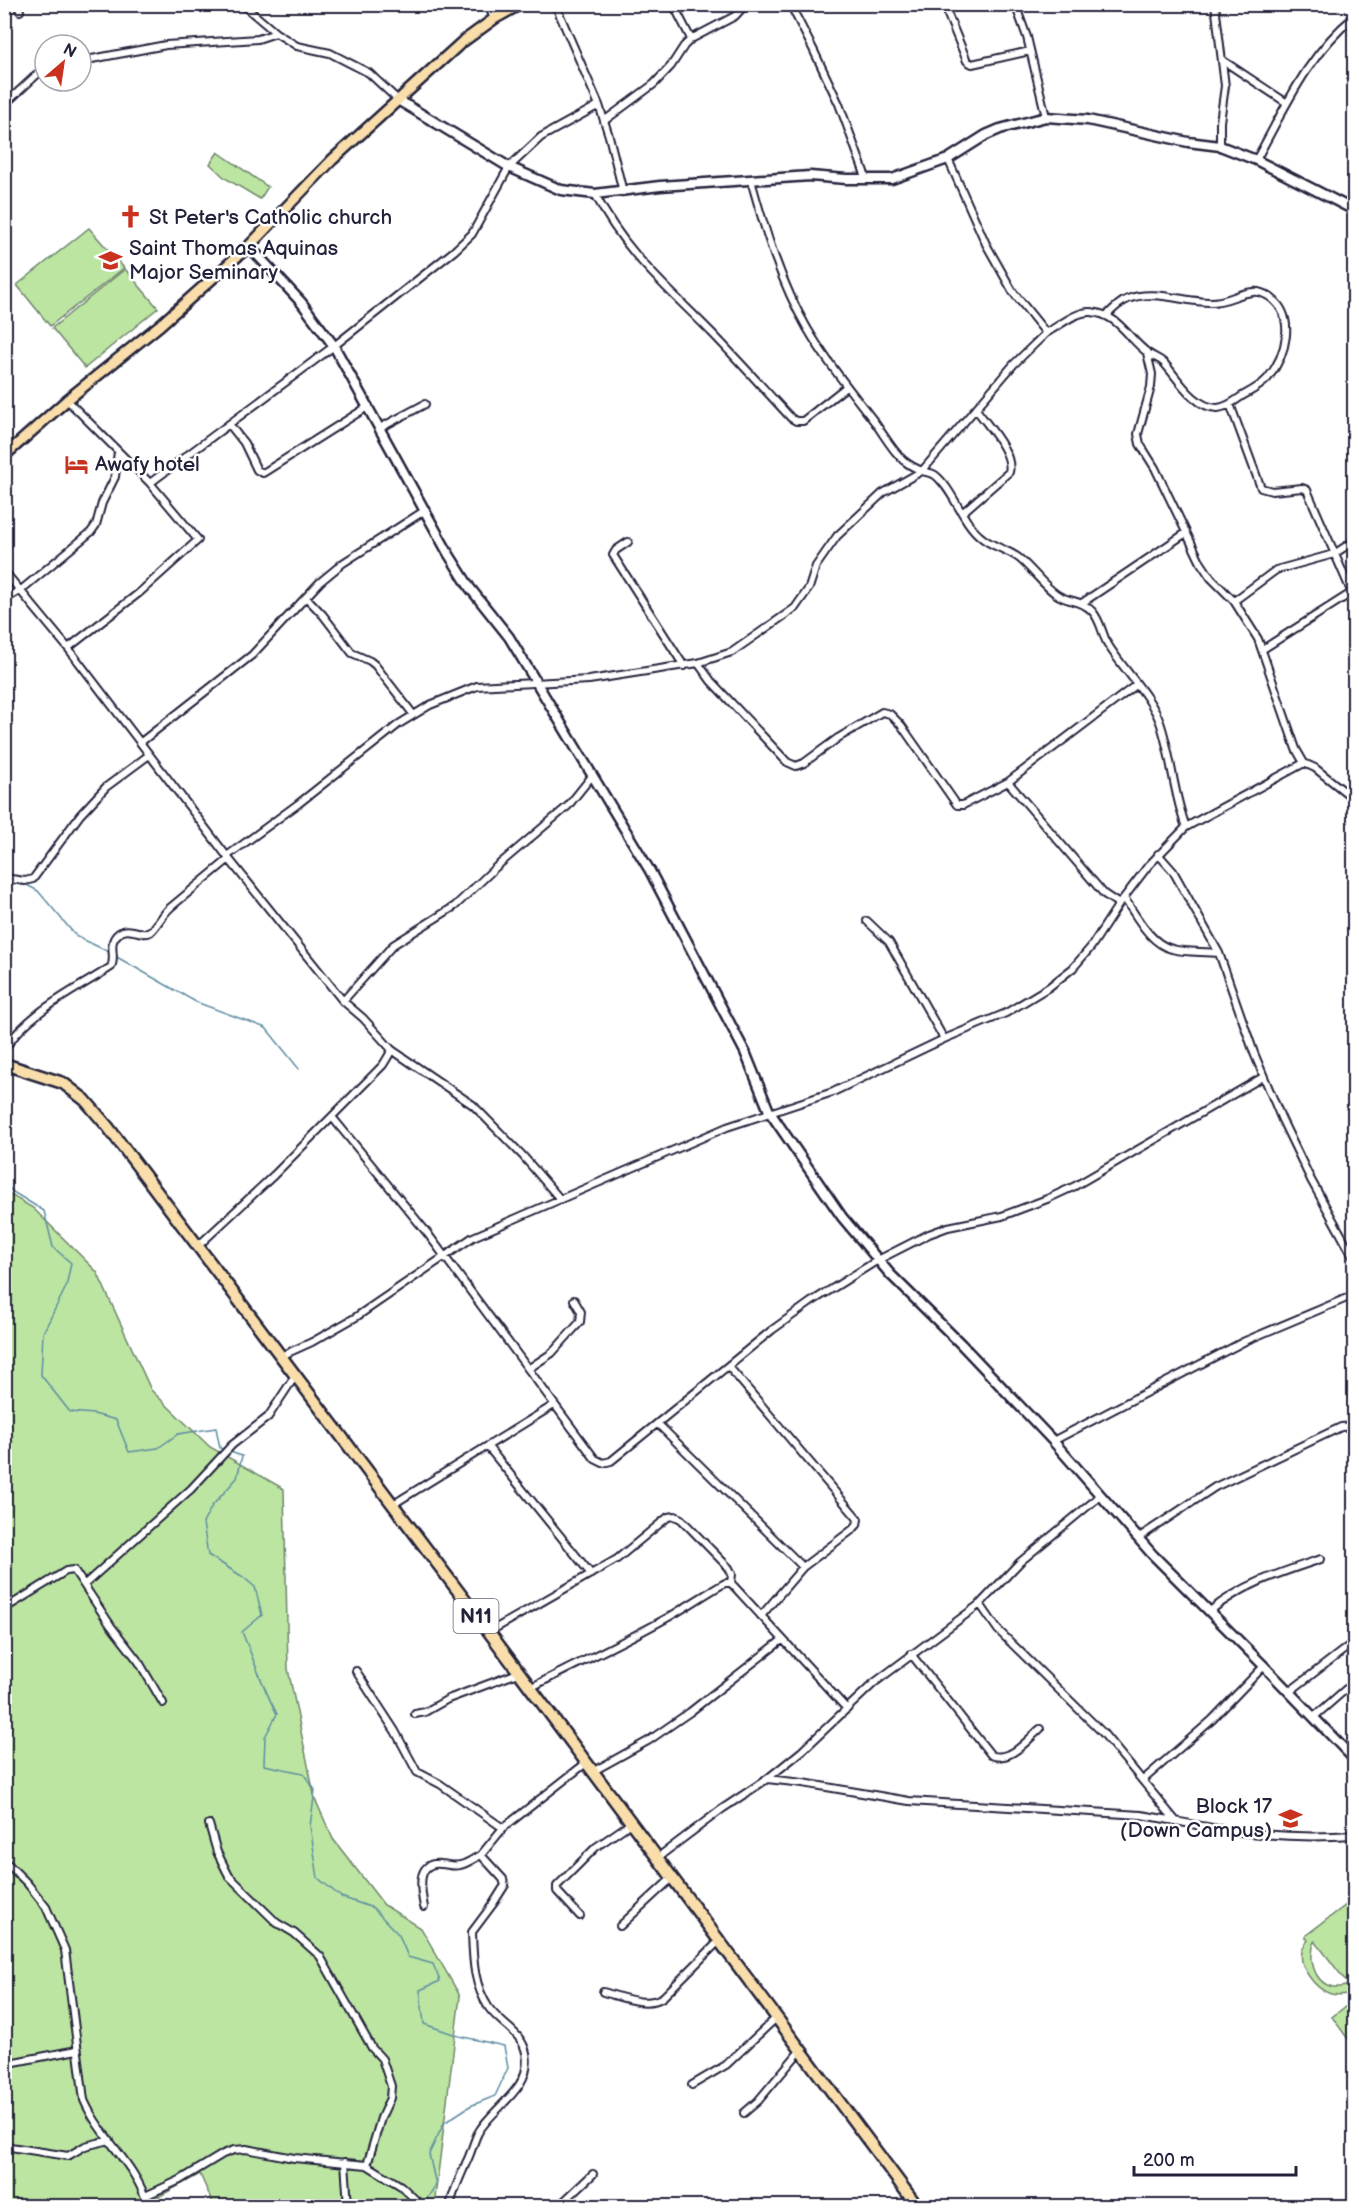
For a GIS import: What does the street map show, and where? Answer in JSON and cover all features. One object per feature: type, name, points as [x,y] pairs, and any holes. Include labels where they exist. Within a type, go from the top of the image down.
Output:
[{"type":"highway","name":"N11","points":[[4,1064],[51,1078],[75,1091],[86,1101],[489,1632],[775,2019],[917,2206]]},
{"type":"main road","points":[[4,456],[67,400],[160,325],[249,246],[332,160],[461,43],[494,19],[521,4]]},
{"type":"street","points":[[242,4],[276,33],[297,46],[321,50],[341,57],[369,73],[398,100],[509,167],[561,190],[595,194],[660,186],[810,176],[892,180],[948,159],[1000,129],[1046,117],[1088,120],[1188,142],[1220,146],[1256,160],[1354,210]]},
{"type":"street","points":[[488,4],[494,19]]},
{"type":"street","points":[[555,4],[599,105],[623,192]]},
{"type":"street","points":[[673,4],[691,39]]},
{"type":"street","points":[[604,121],[660,79],[691,39],[735,16],[746,4]]},
{"type":"street","points":[[790,4],[839,104],[867,180]]},
{"type":"street","points":[[1015,4],[1030,51],[1046,117]]},
{"type":"street","points":[[1215,4],[1225,87],[1220,122],[1220,146]]},
{"type":"street","points":[[948,15],[967,61],[972,64],[1030,51]]},
{"type":"street","points":[[1256,160],[1310,64],[1331,38],[1354,17]]},
{"type":"street","points":[[93,59],[166,45],[258,39],[276,33]]},
{"type":"street","points":[[1222,60],[1287,103]]},
{"type":"street","points":[[4,105],[33,78]]},
{"type":"street","points":[[150,483],[334,346],[454,251],[472,234],[509,167],[541,137],[599,105]]},
{"type":"street","points":[[948,159],[986,244],[1007,282],[1046,333]]},
{"type":"street","points":[[751,180],[763,222],[784,279],[807,328],[846,387],[902,458],[922,471],[935,475],[979,536],[1019,558],[1055,593],[1066,600],[1082,603],[1098,618],[1107,643],[1160,722],[1172,767],[1179,809],[1186,827]]},
{"type":"street","points":[[595,194],[616,230],[648,270],[712,334],[790,418],[803,421],[846,387]]},
{"type":"street","points":[[249,246],[301,302],[334,346],[369,406],[424,511],[470,588],[509,637],[539,684],[677,920],[745,1052],[769,1112],[842,1217],[878,1260],[1053,1441],[1138,1539],[1354,1759]]},
{"type":"street","points":[[4,1050],[20,1029],[29,1022],[62,997],[111,967],[113,940],[120,932],[131,929],[143,933],[150,932],[172,906],[228,857],[413,714],[477,686],[590,680],[684,666],[732,652],[795,608],[809,588],[816,566],[837,536],[883,494],[922,471],[1014,364],[1046,333],[1085,312],[1107,315],[1148,353],[1159,359],[1179,384],[1204,403],[1219,408],[1230,404],[1263,383],[1275,368],[1286,337],[1287,325],[1282,309],[1264,293],[1253,292],[1228,301],[1209,302],[1140,296],[1128,299],[1107,315]]},
{"type":"street","points":[[1148,353],[1152,380],[1138,434],[1140,444],[1155,468],[1201,564],[1211,578],[1234,600],[1263,649],[1296,749],[1304,763],[1315,768],[1354,799]]},
{"type":"street","points":[[67,400],[150,483],[196,537],[196,543],[139,593],[68,648]]},
{"type":"street","points":[[380,428],[425,404]]},
{"type":"street","points":[[1230,404],[1261,488],[1272,491],[1302,488],[1307,490],[1351,591],[1263,649]]},
{"type":"street","points":[[229,424],[244,443],[257,470],[263,473],[369,406]]},
{"type":"street","points":[[963,513],[1009,472],[1011,465],[1008,456],[976,410]]},
{"type":"street","points":[[4,600],[21,590],[91,532],[115,477],[118,451]]},
{"type":"street","points":[[141,742],[252,655],[306,597],[343,563],[424,511]]},
{"type":"street","points":[[1082,603],[1186,533]]},
{"type":"street","points":[[1234,600],[1276,570],[1334,554],[1354,541]]},
{"type":"street","points":[[628,542],[613,555],[684,666]]},
{"type":"street","points":[[4,571],[68,648],[141,742],[148,755],[343,1001],[363,1018],[392,1050],[473,1105],[516,1148],[560,1199]]},
{"type":"street","points":[[306,597],[352,653],[375,665],[413,714]]},
{"type":"street","points":[[698,663],[725,697],[787,762],[796,766],[882,712],[890,714],[901,725],[957,806],[963,806],[1008,782],[1136,685]]},
{"type":"street","points":[[4,878],[25,881],[33,879],[80,816],[106,787],[148,755]]},
{"type":"street","points":[[280,1356],[312,1342],[356,1317],[473,1237],[727,1127],[833,1092],[944,1039],[1006,1013],[1049,987],[1079,961],[1121,901],[1158,855],[1186,827],[1304,763]]},
{"type":"street","points":[[343,1001],[393,945],[455,906],[496,867],[568,806],[592,776]]},
{"type":"street","points":[[1008,782],[1104,894],[1121,901],[1153,939],[1171,949],[1219,952]]},
{"type":"street","points":[[1158,855],[1173,871],[1219,952],[1263,1077],[1311,1180],[1354,1258]]},
{"type":"street","points":[[867,921],[889,942],[944,1039]]},
{"type":"street","points":[[198,1246],[332,1117],[383,1065],[392,1050]]},
{"type":"street","points":[[332,1117],[444,1256],[595,1459],[603,1463],[611,1461],[772,1330],[811,1302],[878,1260],[929,1234],[948,1227],[1002,1216],[1075,1186],[1263,1077]]},
{"type":"street","points":[[1053,1441],[1245,1341],[1354,1295]]},
{"type":"street","points":[[528,1369],[552,1353],[580,1322],[581,1312],[574,1300]]},
{"type":"street","points":[[729,1367],[858,1519],[857,1525],[852,1530],[803,1567],[761,1616]]},
{"type":"street","points":[[85,1584],[191,1489],[232,1445],[268,1417],[295,1376]]},
{"type":"street","points":[[392,1505],[554,1405]]},
{"type":"street","points":[[658,1424],[803,1567]]},
{"type":"street","points":[[1138,1539],[1215,1486],[1341,1427],[1354,1426]]},
{"type":"street","points":[[488,1447],[591,1574]]},
{"type":"street","points":[[657,1858],[802,1751],[874,1683],[980,1604],[1020,1562],[1100,1496]]},
{"type":"street","points":[[489,1632],[617,1559],[668,1517],[675,1516],[681,1519],[729,1568],[732,1574],[731,1582],[847,1709]]},
{"type":"street","points":[[1210,1611],[1219,1603],[1268,1576],[1321,1559]]},
{"type":"street","points":[[4,1610],[70,1569],[77,1572],[111,1626],[139,1662],[163,1703]]},
{"type":"street","points":[[530,1688],[731,1582]]},
{"type":"street","points":[[980,1604],[998,1630],[1103,1733],[1175,1820]]},
{"type":"street","points":[[424,1907],[420,1884],[425,1870],[431,1864],[460,1865],[481,1855],[503,1828],[589,1768],[648,1741],[690,1712],[782,1640]]},
{"type":"street","points":[[1289,1692],[1354,1642]]},
{"type":"street","points":[[911,1654],[991,1755],[998,1758],[1008,1756],[1040,1729]]},
{"type":"street","points":[[1143,1780],[1212,1720],[1264,1666]]},
{"type":"street","points":[[356,1671],[395,1731],[417,1772],[440,1784],[503,1828]]},
{"type":"street","points":[[416,1713],[425,1712],[448,1698],[518,1673]]},
{"type":"street","points":[[1314,1717],[1346,1689]]},
{"type":"street","points":[[767,1779],[909,1801],[1142,1815],[1220,1830],[1328,1837],[1354,1835]]},
{"type":"street","points":[[580,1916],[557,1891],[557,1886],[596,1847],[631,1823]]},
{"type":"street","points":[[209,1824],[217,1852],[229,1876],[277,1923],[294,1933],[320,1956],[372,2048],[382,2059],[392,2086],[367,2165]]},
{"type":"street","points":[[450,2206],[477,2134],[486,2120],[510,2098],[524,2075],[526,2065],[526,2053],[521,2041],[514,2031],[490,2010],[474,1973],[472,1932],[505,1885],[481,1855]]},
{"type":"street","points":[[4,1860],[27,1882],[46,1907],[65,1950],[84,2100],[88,2111],[128,2165],[146,2196],[148,2206]]},
{"type":"street","points":[[620,1926],[672,1878]]},
{"type":"street","points":[[603,1992],[648,2003],[655,2002],[663,1997],[719,1941]]},
{"type":"street","points":[[692,2085],[726,2065],[775,2019]]},
{"type":"street","points":[[4,2064],[77,2050]]},
{"type":"street","points":[[744,2113],[758,2101],[800,2051]]},
{"type":"street","points":[[4,2146],[68,2156],[85,2146],[110,2140]]},
{"type":"street","points":[[146,2196],[180,2180],[223,2154],[246,2149],[294,2158],[367,2165],[401,2186],[422,2206]]},
{"type":"street","points":[[345,2162],[348,2206]]},
{"type":"street","points":[[559,2206],[593,2174]]},
{"type":"green space","points":[[218,152],[268,187],[260,199],[225,178],[210,164]]},
{"type":"green space","points":[[89,228],[124,268],[50,326],[17,285]]},
{"type":"green space","points":[[125,269],[158,308],[85,368],[52,328]]},
{"type":"green space","points":[[4,1191],[33,1208],[97,1272],[151,1390],[210,1447],[284,1489],[288,1669],[315,1799],[333,1839],[384,1905],[421,1928],[460,1996],[434,2206],[214,2206],[200,2174],[142,2206],[5,2206]]},
{"type":"green space","points":[[1354,1899],[1354,1993],[1331,1994],[1313,1982],[1302,1962],[1303,1948],[1308,1940],[1305,1936]],"holes":[[[1315,1941],[1348,1984],[1338,1987],[1330,1986],[1317,1976],[1312,1959]]]},
{"type":"green space","points":[[1354,2000],[1354,2034],[1348,2039],[1332,2017]]},
{"type":"waterway","points":[[25,884],[38,891],[76,936],[111,953]]},
{"type":"waterway","points":[[115,956],[196,1002],[266,1028],[299,1069]]},
{"type":"waterway","points":[[4,1183],[13,1192],[44,1211],[53,1247],[71,1263],[66,1287],[43,1333],[41,1375],[70,1412],[94,1414],[116,1420],[129,1452],[158,1448],[178,1434],[216,1428],[220,1448],[225,1450]]},
{"type":"waterway","points":[[230,1452],[242,1456],[237,1478],[212,1506],[203,1523],[208,1555],[255,1587],[262,1615],[242,1632],[277,1714],[265,1737],[264,1765],[303,1773],[315,1790],[310,1826],[318,1878],[341,1897],[373,1908],[399,1935],[408,1957],[433,1964],[440,1981],[420,1990],[424,2024],[459,2036],[504,2046],[508,2068],[495,2096],[470,2106],[444,2123],[429,2154],[436,2185],[424,2203]]},
{"type":"place","name":"St Peter's Catholic church","points":[[131,217]]},
{"type":"place","name":"Saint Thomas Aquinas Major Seminary","points":[[111,260]]},
{"type":"place","name":"Awafy hotel","points":[[77,464]]},
{"type":"place","name":"Block 17 (Down Campus)","points":[[1290,1818]]}]
